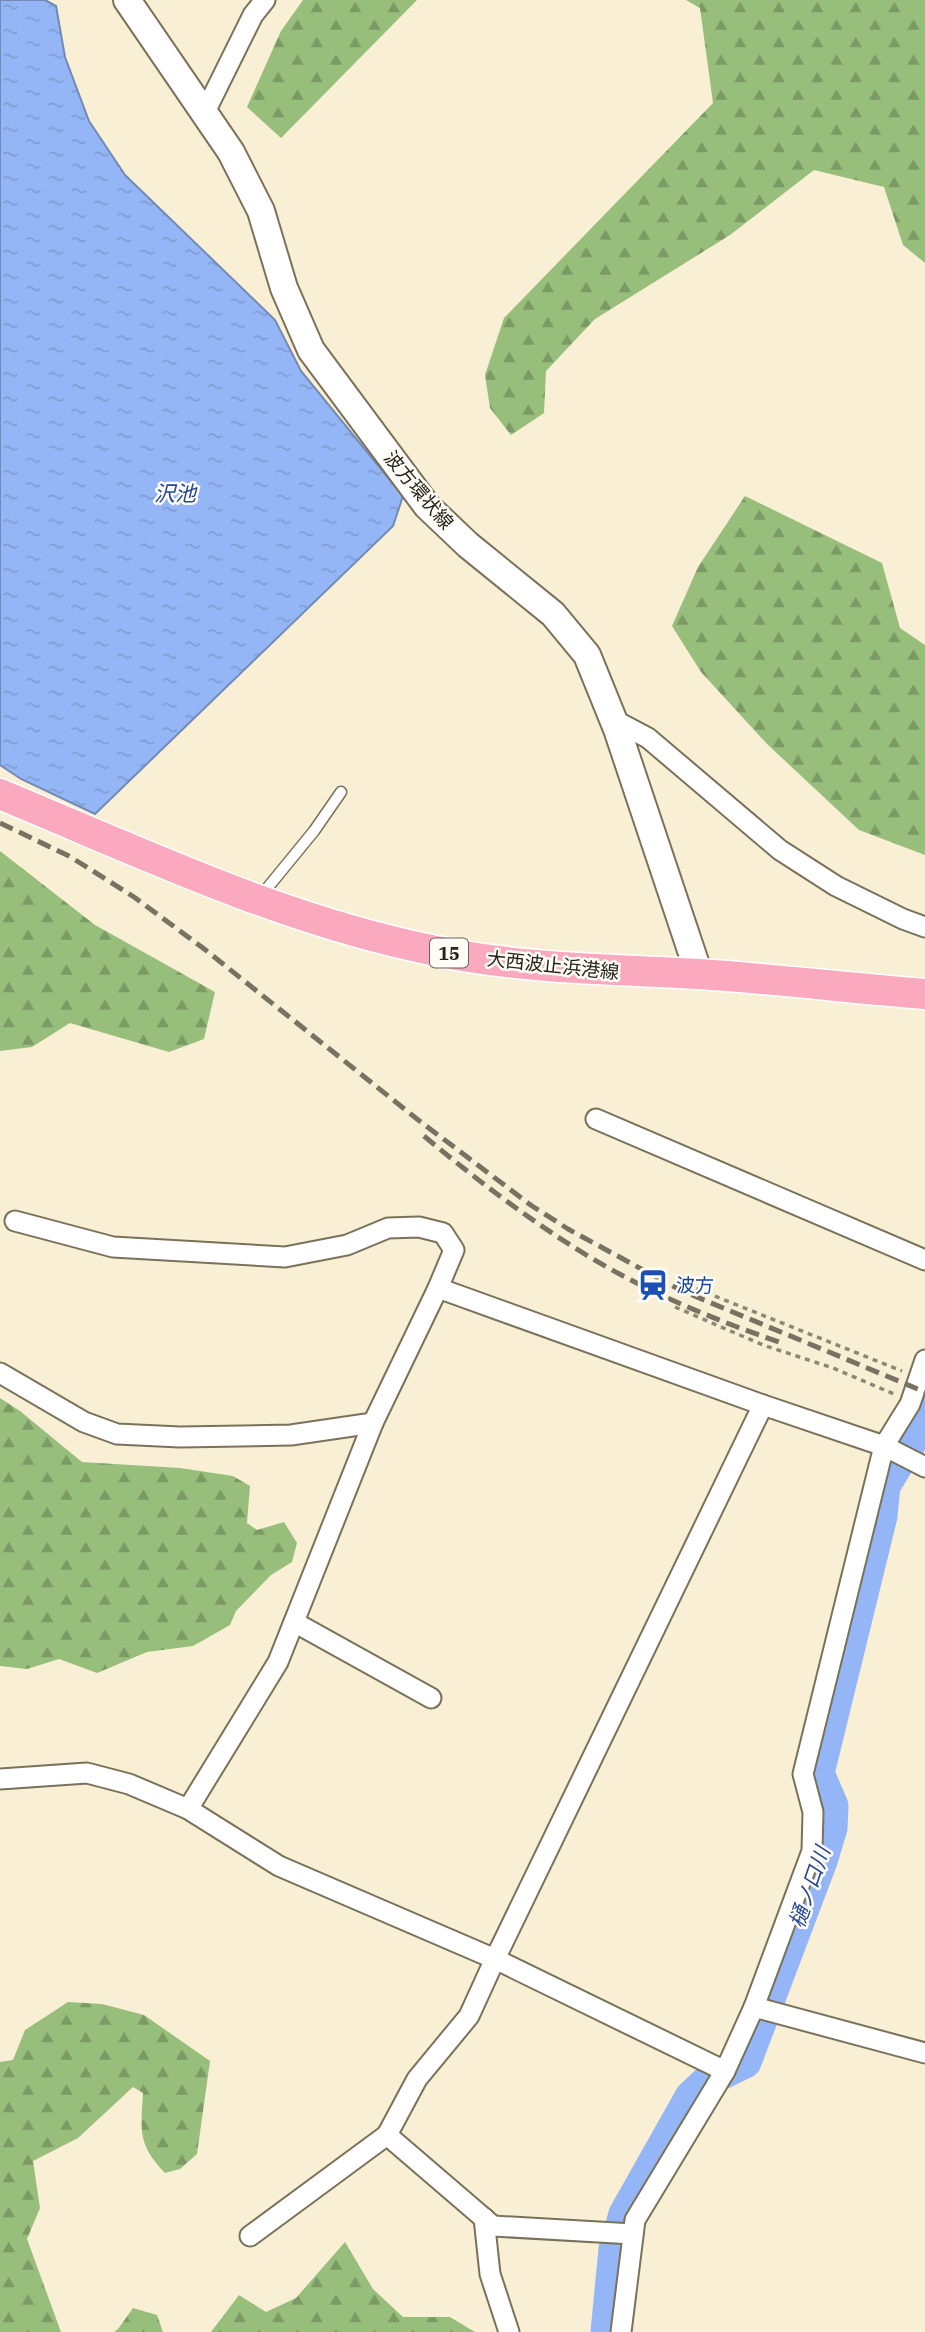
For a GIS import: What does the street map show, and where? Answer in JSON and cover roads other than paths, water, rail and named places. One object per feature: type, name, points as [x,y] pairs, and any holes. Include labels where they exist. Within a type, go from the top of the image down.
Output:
[{"type":"main road","name":"波方環状線","points":[[127,0],[231,152],[261,211],[284,288],[311,350],[427,506],[468,545],[553,614],[587,655],[612,719],[699,974]]},
{"type":"main road","name":"大西波止浜港線","points":[[0,794],[258,899],[360,934],[437,952],[531,965],[699,974],[925,994]]},
{"type":"street","points":[[205,112],[253,15],[265,0]]},
{"type":"street","points":[[612,719],[648,738],[780,850],[836,886],[925,927]]},
{"type":"street","points":[[596,1119],[925,1260]]},
{"type":"street","points":[[15,1221],[113,1247],[285,1257],[347,1245],[387,1228],[419,1227],[443,1233],[454,1250],[373,1423],[278,1662],[188,1809]]},
{"type":"street","points":[[438,1288],[884,1446],[925,1467]]},
{"type":"street","points":[[621,2332],[635,2220],[725,2071],[754,2007],[812,1851],[813,1812],[803,1774],[884,1446],[918,1407],[922,1369]]},
{"type":"street","points":[[0,1373],[84,1422],[117,1434],[180,1437],[290,1435],[373,1423]]},
{"type":"street","points":[[250,2236],[387,2135],[417,2079],[469,2016],[763,1405]]},
{"type":"street","points":[[294,1622],[431,1698]]},
{"type":"street","points":[[0,1779],[87,1773],[129,1784],[188,1809],[279,1866],[495,1959],[725,2071]]},
{"type":"street","points":[[754,2007],[925,2053]]},
{"type":"street","points":[[387,2135],[493,2226],[634,2234]]},
{"type":"street","points":[[484,2218],[491,2274],[509,2332]]},
{"type":"lane","points":[[258,899],[314,831],[341,792]]},
{"type":"water","name":"沢池","points":[[0,0],[45,0],[56,6],[65,57],[89,121],[125,175],[275,320],[301,371],[403,496],[393,526],[95,814],[21,779],[0,765]]},
{"type":"waterway","name":"樋ノ口川","points":[[607,2332],[615,2249],[625,2214],[691,2097],[710,2079],[745,2062],[821,1861],[831,1828],[832,1806],[818,1773],[881,1516],[884,1486],[918,1429],[925,1406]]},
{"type":"railway","points":[[0,823],[69,856],[134,897],[203,948],[417,1119],[532,1206],[568,1229],[680,1290],[925,1392]]},
{"type":"railway","points":[[424,1136],[506,1201],[593,1259],[684,1305],[779,1342]]},
{"type":"place","name":"波方","points":[[653,1285]]}]
